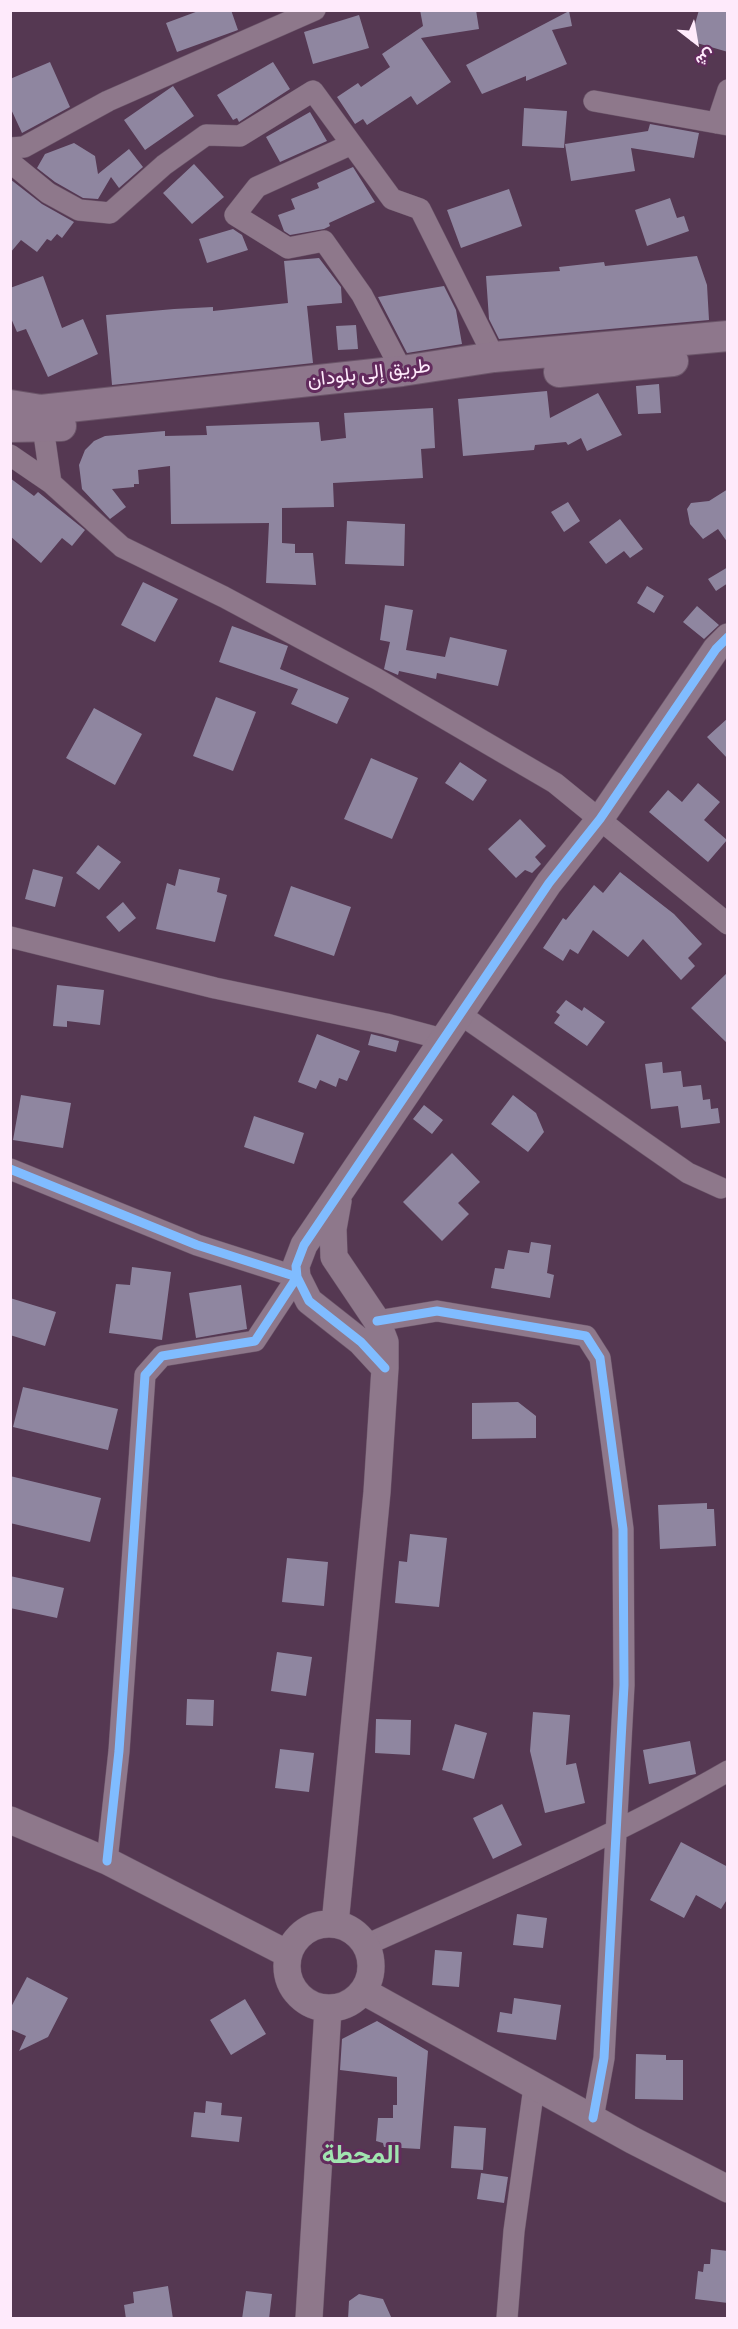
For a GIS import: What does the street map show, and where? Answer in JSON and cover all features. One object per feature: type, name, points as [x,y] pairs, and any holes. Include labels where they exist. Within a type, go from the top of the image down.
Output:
[{"type":"main road","name":"طريق إلى بلودان","points":[[10,405],[43,419],[494,357],[728,336]]},
{"type":"main road","points":[[10,427],[43,419],[728,355]]},
{"type":"street","points":[[10,148],[24,147],[108,101],[315,10]]},
{"type":"street","points":[[10,162],[48,194],[79,210],[110,213],[164,165],[206,135],[240,136],[313,90],[393,199],[420,209],[494,357]]},
{"type":"street","points":[[594,101],[722,124],[728,90]]},
{"type":"street","points":[[352,144],[257,186],[235,215],[288,248],[324,241],[362,295],[402,371]]},
{"type":"street","points":[[43,419],[51,483]]},
{"type":"street","points":[[10,455],[51,483],[122,547],[224,597],[376,679],[555,783],[728,924]]},
{"type":"street","points":[[385,1368],[360,1342],[309,1301],[297,1277],[296,1266],[304,1245],[549,883],[600,819],[716,649],[728,637]]},
{"type":"street","points":[[10,937],[215,988],[386,1024],[442,1039]]},
{"type":"street","points":[[460,1014],[688,1173],[721,1188]]},
{"type":"street","points":[[10,1169],[197,1245],[297,1277]]},
{"type":"street","points":[[335,1924],[377,1492],[385,1368],[385,1342],[377,1321],[334,1257],[333,1229],[339,1196]]},
{"type":"street","points":[[107,1861],[119,1751],[145,1375],[162,1356],[255,1341],[297,1277]]},
{"type":"street","points":[[377,1321],[437,1311],[586,1336],[600,1358],[623,1529],[624,1685],[604,2058],[593,2118]]},
{"type":"street","points":[[366,1945],[546,1864],[617,1828],[654,1814],[728,1771]]},
{"type":"street","points":[[10,1820],[107,1861],[288,1954]]},
{"type":"street","points":[[335,1924],[353,1931],[366,1945],[371,1960],[370,1976],[363,1991],[341,2007],[328,2009],[306,2002],[290,1985],[286,1970],[288,1954],[294,1941],[306,1930],[320,1925],[335,1924]]},
{"type":"street","points":[[363,1991],[534,2086],[728,2189]]},
{"type":"street","points":[[309,2319],[328,2009]]},
{"type":"street","points":[[507,2319],[514,2231],[534,2086]]},
{"type":"building","points":[[201,10],[231,10],[238,30],[177,52],[166,23]]},
{"type":"building","points":[[420,10],[476,10],[479,29],[421,38],[451,82],[417,105],[411,96],[367,125],[363,119],[355,124],[337,97],[358,83],[361,87],[390,67],[382,54],[423,26]]},
{"type":"building","points":[[699,10],[728,10],[728,52],[690,41]]},
{"type":"building","points":[[569,11],[572,26],[552,30],[567,64],[526,81],[526,76],[482,94],[466,65]]},
{"type":"building","points":[[359,15],[369,48],[313,64],[304,32]]},
{"type":"building","points":[[50,62],[70,107],[22,133],[10,107],[10,79]]},
{"type":"building","points":[[273,62],[290,89],[239,122],[237,118],[233,120],[217,95]]},
{"type":"building","points":[[173,86],[194,116],[145,150],[124,120]]},
{"type":"building","points":[[524,108],[567,111],[564,148],[522,146]]},
{"type":"building","points":[[310,112],[327,141],[280,162],[266,137]]},
{"type":"building","points":[[650,124],[699,133],[694,158],[631,148],[635,171],[571,181],[565,144],[648,131]]},
{"type":"building","points":[[74,143],[95,156],[98,174],[129,149],[143,167],[119,188],[111,177],[98,199],[83,198],[55,182],[37,168],[45,154]]},
{"type":"building","points":[[194,164],[224,197],[192,224],[163,193]]},
{"type":"building","points":[[353,167],[375,202],[329,223],[330,226],[324,229],[290,235],[284,231],[278,215],[295,209],[291,199],[319,188],[317,183]]},
{"type":"building","points":[[10,179],[42,204],[74,222],[62,238],[57,234],[51,241],[47,239],[37,252],[21,240],[10,253]]},
{"type":"building","points":[[509,189],[522,226],[461,248],[447,210]]},
{"type":"building","points":[[670,198],[677,218],[684,216],[689,231],[647,246],[635,210]]},
{"type":"building","points":[[233,229],[242,235],[248,250],[207,263],[199,239]]},
{"type":"building","points":[[697,256],[707,285],[709,320],[499,339],[489,319],[486,276],[560,271],[559,267],[604,262],[605,266]]},
{"type":"building","points":[[319,258],[341,287],[342,303],[307,306],[313,363],[112,385],[106,315],[213,307],[213,311],[288,303],[284,261]]},
{"type":"building","points":[[43,276],[62,328],[83,319],[98,354],[48,377],[26,329],[17,332],[10,316],[10,288]]},
{"type":"building","points":[[444,286],[456,310],[462,344],[407,353],[378,297]]},
{"type":"building","points":[[356,325],[358,349],[338,350],[336,326]]},
{"type":"building","points":[[659,384],[661,413],[638,414],[636,386]]},
{"type":"building","points":[[547,391],[550,418],[598,393],[622,435],[587,451],[581,438],[568,445],[566,442],[535,445],[534,450],[463,456],[458,399]]},
{"type":"building","points":[[433,408],[435,448],[421,449],[423,478],[333,483],[334,507],[282,508],[282,543],[295,544],[295,553],[313,553],[316,585],[266,583],[269,523],[171,524],[170,466],[138,470],[139,484],[134,484],[134,487],[112,489],[126,507],[110,519],[82,489],[79,465],[85,450],[94,441],[105,436],[165,431],[165,436],[207,435],[206,426],[319,422],[321,441],[346,438],[344,413]]},
{"type":"building","points":[[10,478],[34,496],[38,492],[85,530],[72,546],[62,538],[41,563],[10,536]]},
{"type":"building","points":[[728,489],[728,543],[718,529],[703,539],[690,524],[687,509],[691,503],[709,501]]},
{"type":"building","points":[[568,502],[580,521],[564,532],[551,512]]},
{"type":"building","points":[[620,519],[643,549],[630,558],[624,551],[606,564],[589,542]]},
{"type":"building","points":[[347,521],[405,524],[404,566],[345,564]]},
{"type":"building","points":[[728,567],[728,583],[716,591],[708,579]]},
{"type":"building","points":[[143,582],[178,599],[155,642],[121,625]]},
{"type":"building","points":[[647,586],[664,596],[654,613],[637,603]]},
{"type":"building","points":[[385,605],[413,610],[406,650],[445,657],[450,637],[507,650],[498,686],[437,673],[436,679],[399,671],[398,675],[384,669],[390,642],[380,640]]},
{"type":"building","points":[[697,606],[719,625],[704,639],[683,622]]},
{"type":"building","points":[[232,626],[288,646],[280,669],[349,698],[337,724],[291,704],[298,689],[219,662]]},
{"type":"building","points":[[216,697],[256,712],[233,771],[193,756]]},
{"type":"building","points":[[94,708],[142,734],[115,785],[66,758]]},
{"type":"building","points":[[728,718],[728,759],[707,737]]},
{"type":"building","points":[[371,758],[418,778],[392,839],[344,819]]},
{"type":"building","points":[[460,762],[487,780],[473,801],[445,783]]},
{"type":"building","points":[[698,783],[720,802],[704,820],[727,840],[708,862],[649,812],[668,790],[682,802]]},
{"type":"building","points":[[520,819],[546,846],[535,857],[541,864],[532,873],[525,870],[516,878],[488,849]]},
{"type":"building","points":[[98,845],[121,862],[99,890],[76,873]]},
{"type":"building","points":[[33,869],[63,877],[55,907],[25,899]]},
{"type":"building","points":[[179,869],[220,878],[217,892],[227,895],[215,942],[156,929],[167,883],[175,886]]},
{"type":"building","points":[[620,872],[674,914],[702,944],[688,958],[695,966],[681,980],[643,939],[628,957],[593,930],[578,954],[570,949],[563,961],[543,948],[563,918],[566,920],[594,885],[603,893]]},
{"type":"building","points":[[291,886],[351,907],[334,956],[274,936]]},
{"type":"building","points":[[123,902],[136,918],[119,932],[106,917]]},
{"type":"building","points":[[728,972],[728,1044],[691,1008]]},
{"type":"building","points":[[57,985],[104,990],[100,1025],[67,1021],[67,1027],[53,1026]]},
{"type":"building","points":[[566,1000],[582,1011],[584,1007],[605,1022],[587,1046],[554,1023],[560,1015],[556,1012]]},
{"type":"building","points":[[317,1034],[360,1051],[347,1081],[339,1078],[336,1087],[320,1080],[316,1089],[298,1082]]},
{"type":"building","points":[[371,1034],[399,1041],[396,1052],[368,1045]]},
{"type":"building","points":[[662,1062],[663,1073],[681,1071],[683,1087],[701,1085],[703,1100],[710,1099],[711,1109],[718,1108],[720,1123],[681,1128],[678,1106],[651,1109],[645,1064]]},
{"type":"building","points":[[21,1095],[71,1103],[63,1148],[13,1140]]},
{"type":"building","points":[[513,1095],[536,1113],[544,1132],[528,1152],[491,1124]]},
{"type":"building","points":[[424,1105],[443,1120],[432,1134],[413,1119]]},
{"type":"building","points":[[254,1116],[304,1133],[294,1164],[244,1147]]},
{"type":"building","points":[[452,1153],[480,1182],[458,1203],[469,1214],[442,1241],[403,1202]]},
{"type":"building","points":[[531,1242],[551,1245],[547,1273],[554,1275],[550,1298],[491,1288],[495,1268],[504,1269],[508,1250],[529,1253]]},
{"type":"building","points":[[132,1267],[171,1272],[162,1340],[109,1333],[116,1284],[130,1285]]},
{"type":"building","points":[[241,1285],[247,1329],[196,1338],[189,1293]]},
{"type":"building","points":[[10,1298],[56,1312],[45,1346],[10,1335]]},
{"type":"building","points":[[23,1387],[118,1409],[108,1450],[13,1427]]},
{"type":"building","points":[[518,1402],[536,1416],[536,1438],[472,1439],[472,1403]]},
{"type":"building","points":[[10,1476],[101,1498],[90,1542],[10,1523]]},
{"type":"building","points":[[707,1503],[707,1509],[714,1509],[716,1546],[660,1549],[658,1505]]},
{"type":"building","points":[[410,1534],[447,1538],[439,1607],[395,1603],[399,1561],[407,1562]]},
{"type":"building","points":[[287,1558],[328,1562],[324,1606],[282,1602]]},
{"type":"building","points":[[10,1576],[64,1588],[57,1618],[10,1608]]},
{"type":"building","points":[[277,1652],[312,1657],[306,1696],[271,1691]]},
{"type":"building","points":[[187,1699],[214,1700],[213,1726],[186,1725]]},
{"type":"building","points":[[533,1712],[570,1715],[566,1765],[576,1763],[585,1803],[545,1813],[530,1751]]},
{"type":"building","points":[[376,1719],[411,1720],[410,1755],[375,1753]]},
{"type":"building","points":[[455,1724],[487,1733],[474,1779],[442,1770]]},
{"type":"building","points":[[690,1741],[696,1774],[649,1784],[643,1750]]},
{"type":"building","points":[[280,1749],[314,1753],[309,1792],[275,1788]]},
{"type":"building","points":[[502,1804],[522,1845],[493,1859],[473,1818]]},
{"type":"building","points":[[681,1842],[728,1867],[728,1898],[721,1909],[696,1895],[684,1918],[650,1900]]},
{"type":"building","points":[[517,1914],[547,1918],[543,1948],[513,1945]]},
{"type":"building","points":[[435,1950],[462,1952],[459,1987],[432,1985]]},
{"type":"building","points":[[27,1977],[68,1998],[48,2037],[19,2051],[26,2036],[10,2029],[10,2009]]},
{"type":"building","points":[[514,1998],[561,2005],[556,2040],[497,2032],[500,2012],[512,2014]]},
{"type":"building","points":[[245,1999],[266,2034],[231,2055],[210,2020]]},
{"type":"building","points":[[377,2021],[428,2051],[420,2149],[384,2147],[383,2143],[376,2141],[378,2118],[393,2118],[393,2105],[397,2105],[397,2077],[340,2070],[342,2039]]},
{"type":"building","points":[[636,2054],[666,2055],[666,2060],[683,2060],[683,2100],[635,2099]]},
{"type":"building","points":[[206,2101],[222,2103],[221,2115],[242,2117],[239,2142],[191,2137],[194,2112],[205,2113]]},
{"type":"building","points":[[454,2126],[486,2128],[483,2170],[451,2168]]},
{"type":"building","points":[[481,2173],[508,2177],[504,2203],[477,2199]]},
{"type":"building","points":[[711,2249],[728,2251],[728,2303],[695,2299],[698,2271],[703,2272],[704,2264],[710,2264]]},
{"type":"building","points":[[168,2286],[173,2319],[126,2319],[124,2305],[134,2303],[133,2292]]},
{"type":"building","points":[[246,2291],[272,2294],[269,2319],[242,2319]]},
{"type":"building","points":[[359,2294],[383,2299],[392,2319],[348,2319],[349,2301]]},
{"type":"cycle path","points":[[385,1368],[361,1342],[309,1301],[297,1277],[296,1266],[304,1245],[549,883],[600,819],[716,649],[728,637]]},
{"type":"cycle path","points":[[10,1169],[197,1245],[297,1277],[255,1341],[162,1356],[145,1375],[119,1751],[107,1861]]},
{"type":"cycle path","points":[[377,1321],[437,1311],[586,1336],[600,1358],[623,1529],[624,1685],[604,2058],[593,2118]]},
{"type":"district","name":"المحطة","points":[[361,2156]]}]
